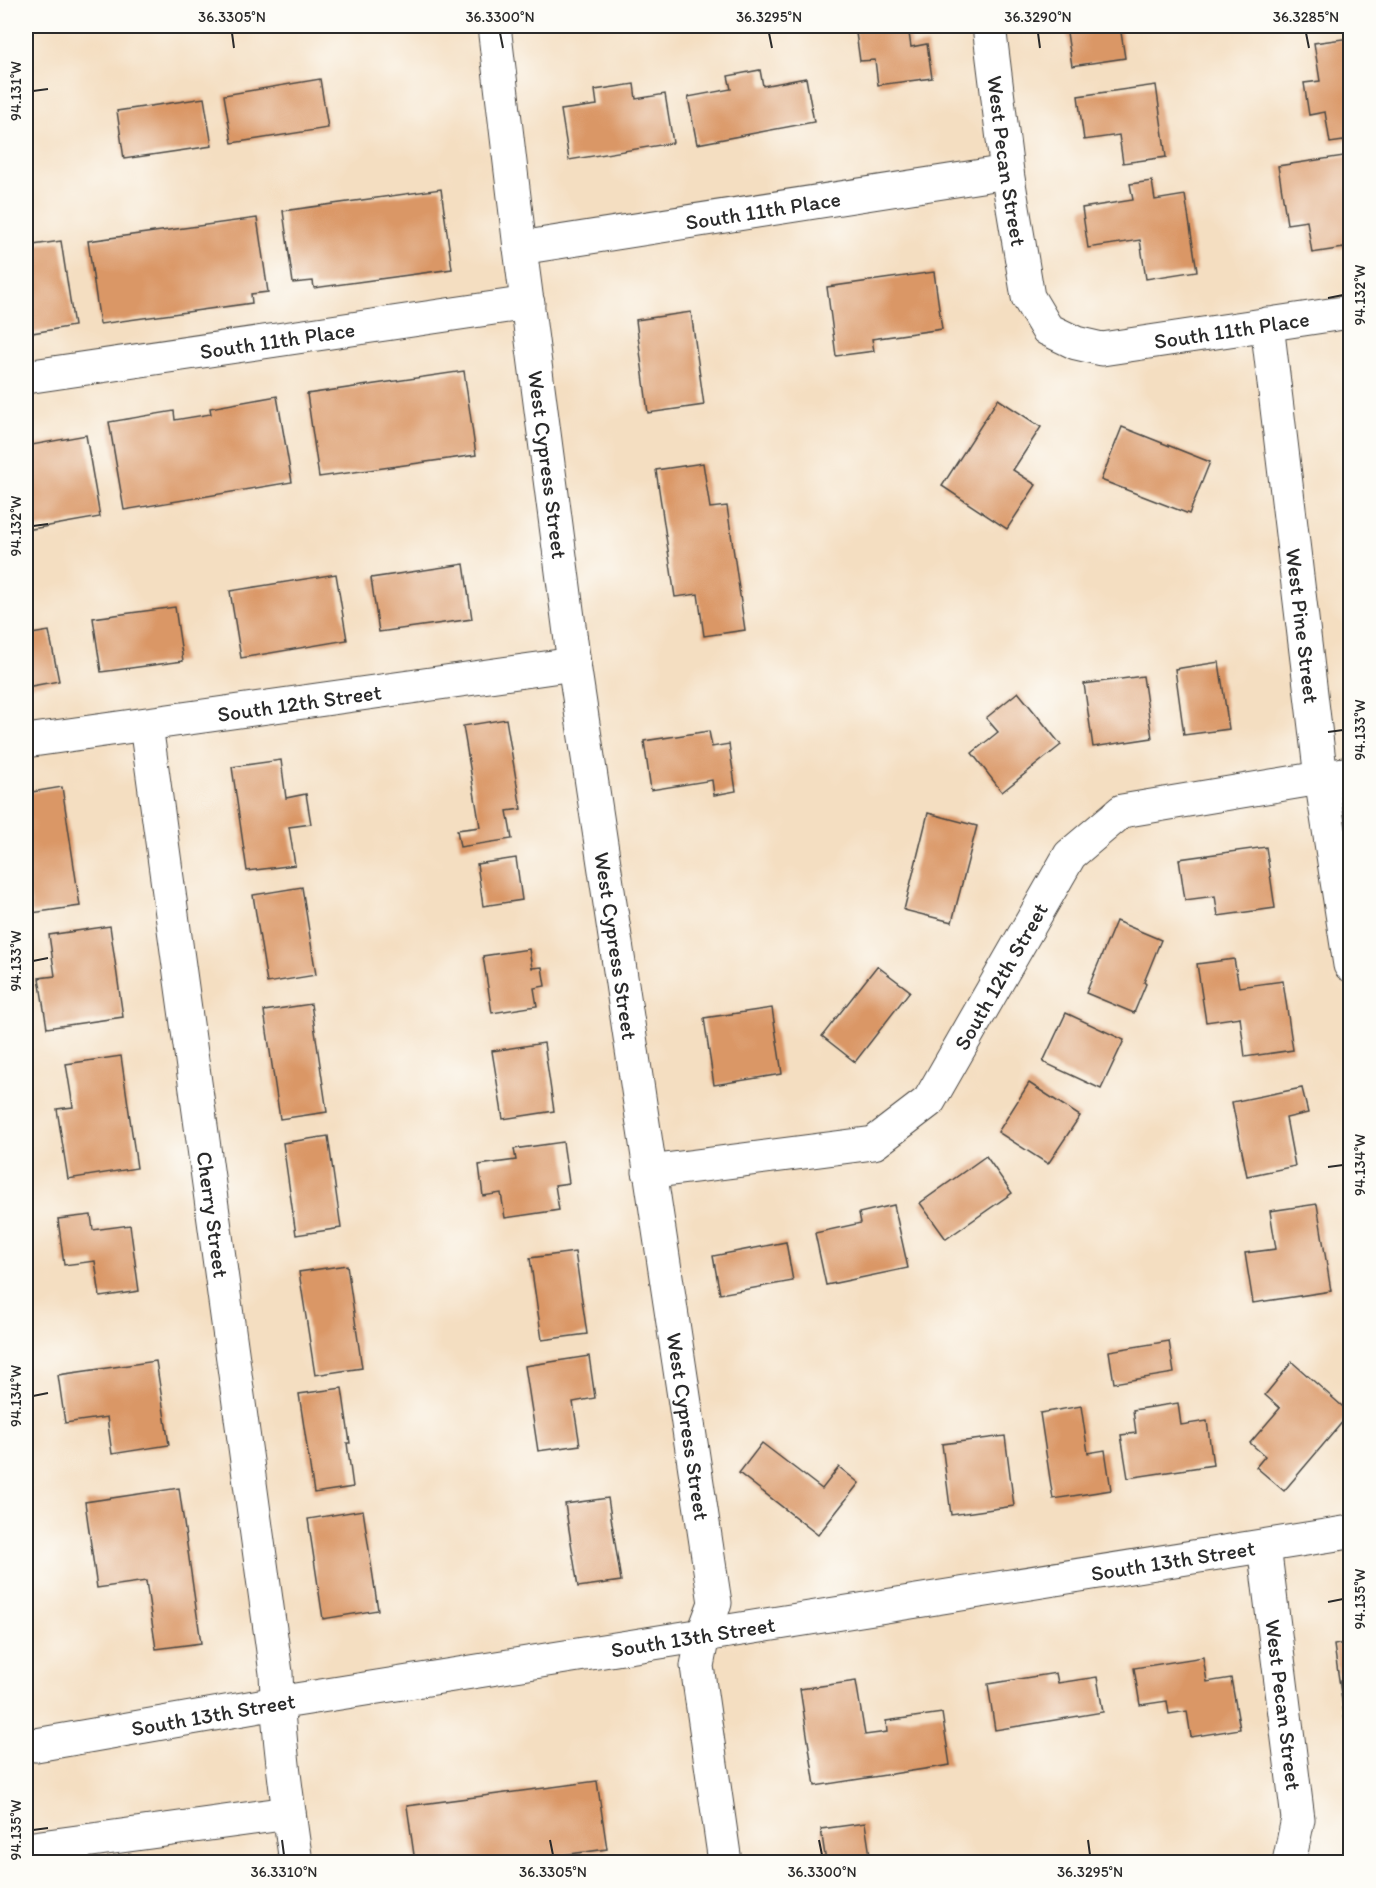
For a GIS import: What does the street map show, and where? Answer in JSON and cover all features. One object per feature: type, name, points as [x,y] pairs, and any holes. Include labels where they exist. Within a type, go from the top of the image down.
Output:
[{"type":"street","name":"West Cypress Street","points":[[494,26],[520,248],[574,664],[715,1604],[703,1635],[698,1666],[725,1863]]},
{"type":"street","name":"West Pecan Street","points":[[989,26],[1007,172],[1028,297]]},
{"type":"street","name":"South 11th Place","points":[[520,248],[1007,172]]},
{"type":"street","name":"South 11th Place","points":[[1028,297],[1047,329],[1076,343],[1102,349],[1350,312]]},
{"type":"street","name":"South 11th Place","points":[[26,377],[528,303]]},
{"type":"street","name":"West Pine Street","points":[[1267,324],[1336,776],[1350,965]]},
{"type":"street","name":"South 12th Street","points":[[26,741],[574,664]]},
{"type":"street","name":"Cherry Street","points":[[146,725],[276,1673],[277,1703],[296,1863]]},
{"type":"street","name":"South 12th Street","points":[[649,1172],[874,1143],[929,1101],[1070,855],[1122,811],[1336,776]]},
{"type":"street","name":"South 13th Street","points":[[29,1747],[277,1703],[1350,1532]]},
{"type":"street","name":"West Pecan Street","points":[[1264,1546],[1298,1819],[1288,1863]]},
{"type":"street","points":[[26,1849],[289,1813]]},
{"type":"building","points":[[855,26],[908,26],[911,47],[927,44],[932,78],[878,85],[875,60],[860,61]]},
{"type":"building","points":[[1066,26],[1120,26],[1125,58],[1072,66]]},
{"type":"building","points":[[1350,38],[1350,140],[1330,143],[1325,112],[1309,115],[1304,83],[1320,81],[1314,43]]},
{"type":"building","points":[[760,70],[763,86],[806,78],[814,122],[697,144],[688,97],[731,89],[728,76]]},
{"type":"building","points":[[320,79],[328,128],[232,143],[224,95]]},
{"type":"building","points":[[634,84],[636,99],[665,94],[673,143],[569,160],[561,110],[597,105],[595,90]]},
{"type":"building","points":[[1156,85],[1166,157],[1123,163],[1119,135],[1084,140],[1078,96]]},
{"type":"building","points":[[204,98],[212,146],[124,159],[117,111]]},
{"type":"building","points":[[1350,155],[1350,247],[1312,253],[1307,221],[1287,224],[1278,166]]},
{"type":"building","points":[[1152,181],[1155,200],[1185,195],[1197,271],[1146,279],[1140,240],[1088,248],[1082,208],[1133,200],[1130,184]]},
{"type":"building","points":[[441,189],[452,269],[314,288],[313,281],[293,283],[283,211]]},
{"type":"building","points":[[257,218],[268,292],[251,294],[252,303],[100,324],[88,241]]},
{"type":"building","points":[[61,241],[74,326],[26,334],[26,246]]},
{"type":"building","points":[[934,272],[942,329],[872,339],[874,351],[836,356],[827,287]]},
{"type":"building","points":[[691,312],[704,405],[648,413],[636,320]]},
{"type":"building","points":[[464,371],[476,455],[319,477],[307,394]]},
{"type":"building","points":[[277,396],[292,482],[124,510],[109,422],[174,411],[175,420],[211,414],[210,408]]},
{"type":"building","points":[[998,399],[1041,427],[1013,470],[1036,485],[1007,529],[942,486]]},
{"type":"building","points":[[1350,402],[1350,427],[1349,427],[1346,403]]},
{"type":"building","points":[[1122,427],[1210,462],[1189,514],[1101,480]]},
{"type":"building","points":[[86,435],[100,517],[26,530],[26,446]]},
{"type":"building","points":[[703,463],[710,508],[727,506],[745,630],[704,636],[698,594],[675,597],[656,470]]},
{"type":"building","points":[[464,564],[472,619],[379,632],[371,578]]},
{"type":"building","points":[[336,574],[347,640],[241,658],[230,591]]},
{"type":"building","points":[[175,607],[183,661],[101,672],[93,618]]},
{"type":"building","points":[[49,631],[59,681],[26,687],[26,635]]},
{"type":"building","points":[[1219,662],[1229,729],[1184,735],[1175,669]]},
{"type":"building","points":[[1143,676],[1152,738],[1093,747],[1084,684]]},
{"type":"building","points":[[1018,692],[1061,745],[1002,792],[972,753],[998,732],[986,718]]},
{"type":"building","points":[[506,719],[521,809],[507,811],[512,839],[460,847],[457,830],[480,827],[463,726]]},
{"type":"building","points":[[709,731],[712,747],[729,744],[736,791],[714,795],[712,780],[651,790],[644,741]]},
{"type":"building","points":[[281,760],[286,798],[306,794],[311,824],[289,827],[295,865],[247,871],[232,767]]},
{"type":"building","points":[[62,787],[80,906],[32,913],[26,868],[26,824],[28,824],[26,793]]},
{"type":"building","points":[[928,813],[977,826],[952,922],[904,910]]},
{"type":"building","points":[[1266,847],[1275,908],[1218,916],[1215,896],[1185,900],[1179,859]]},
{"type":"building","points":[[516,858],[522,900],[483,906],[477,864]]},
{"type":"building","points":[[302,887],[316,975],[267,983],[253,895]]},
{"type":"building","points":[[1116,921],[1161,940],[1134,1013],[1086,993]]},
{"type":"building","points":[[110,926],[123,1017],[47,1028],[39,978],[55,976],[49,935]]},
{"type":"building","points":[[529,949],[532,968],[542,967],[545,986],[534,988],[537,1006],[492,1013],[483,956]]},
{"type":"building","points":[[1234,959],[1239,987],[1283,981],[1293,1050],[1245,1057],[1240,1017],[1206,1022],[1197,964]]},
{"type":"building","points":[[877,966],[910,991],[855,1062],[822,1036]]},
{"type":"building","points":[[311,1004],[327,1112],[280,1119],[264,1011]]},
{"type":"building","points":[[772,1008],[782,1074],[714,1085],[704,1018]]},
{"type":"building","points":[[1066,1013],[1124,1040],[1101,1089],[1043,1062]]},
{"type":"building","points":[[544,1043],[554,1111],[503,1119],[492,1051]]},
{"type":"building","points":[[121,1056],[137,1168],[68,1179],[57,1109],[73,1107],[66,1064]]},
{"type":"building","points":[[1029,1083],[1080,1116],[1048,1164],[998,1132]]},
{"type":"building","points":[[1302,1088],[1308,1113],[1286,1118],[1295,1166],[1247,1176],[1232,1102]]},
{"type":"building","points":[[328,1136],[341,1228],[296,1235],[283,1143]]},
{"type":"building","points":[[563,1142],[569,1183],[555,1185],[559,1210],[505,1218],[501,1193],[483,1196],[479,1165],[516,1160],[514,1149]]},
{"type":"building","points":[[986,1156],[1012,1193],[946,1239],[920,1203]]},
{"type":"building","points":[[1317,1204],[1331,1291],[1253,1303],[1245,1253],[1276,1249],[1270,1211]]},
{"type":"building","points":[[894,1205],[908,1268],[826,1285],[815,1233],[861,1223],[859,1213]]},
{"type":"building","points":[[91,1215],[93,1230],[130,1225],[139,1291],[100,1297],[95,1261],[64,1265],[58,1219]]},
{"type":"building","points":[[786,1242],[793,1281],[720,1294],[713,1256]]},
{"type":"building","points":[[575,1252],[587,1334],[542,1340],[530,1258]]},
{"type":"building","points":[[347,1265],[362,1368],[315,1375],[299,1272]]},
{"type":"building","points":[[1169,1341],[1174,1373],[1114,1383],[1109,1351]]},
{"type":"building","points":[[589,1356],[595,1398],[573,1402],[580,1445],[538,1451],[525,1366]]},
{"type":"building","points":[[156,1361],[169,1445],[112,1454],[107,1417],[65,1423],[58,1375]]},
{"type":"building","points":[[1292,1362],[1350,1413],[1284,1491],[1256,1467],[1265,1456],[1250,1443],[1280,1408],[1265,1395]]},
{"type":"building","points":[[342,1388],[350,1443],[347,1443],[353,1487],[314,1493],[299,1394]]},
{"type":"building","points":[[1178,1403],[1181,1425],[1207,1421],[1213,1465],[1128,1478],[1121,1435],[1136,1433],[1133,1410]]},
{"type":"building","points":[[1081,1406],[1088,1453],[1105,1450],[1111,1490],[1053,1499],[1040,1413]]},
{"type":"building","points":[[1005,1436],[1014,1506],[951,1515],[942,1444]]},
{"type":"building","points":[[762,1443],[822,1489],[839,1467],[859,1483],[818,1535],[739,1473]]},
{"type":"building","points":[[179,1488],[201,1643],[156,1649],[146,1581],[97,1588],[85,1502]]},
{"type":"building","points":[[608,1498],[621,1581],[578,1587],[565,1504]]},
{"type":"building","points":[[363,1510],[378,1610],[323,1619],[308,1519]]},
{"type":"building","points":[[1350,1642],[1350,1749],[1349,1749],[1334,1645]]},
{"type":"building","points":[[1203,1657],[1207,1682],[1231,1678],[1240,1729],[1191,1737],[1187,1711],[1169,1714],[1167,1701],[1140,1705],[1134,1668]]},
{"type":"building","points":[[1056,1673],[1058,1683],[1097,1677],[1103,1712],[995,1730],[988,1684]]},
{"type":"building","points":[[856,1681],[865,1735],[887,1732],[886,1721],[942,1713],[950,1765],[815,1786],[800,1689]]},
{"type":"building","points":[[597,1781],[607,1849],[510,1862],[415,1862],[407,1806]]},
{"type":"building","points":[[865,1823],[871,1862],[826,1862],[821,1829]]}]
